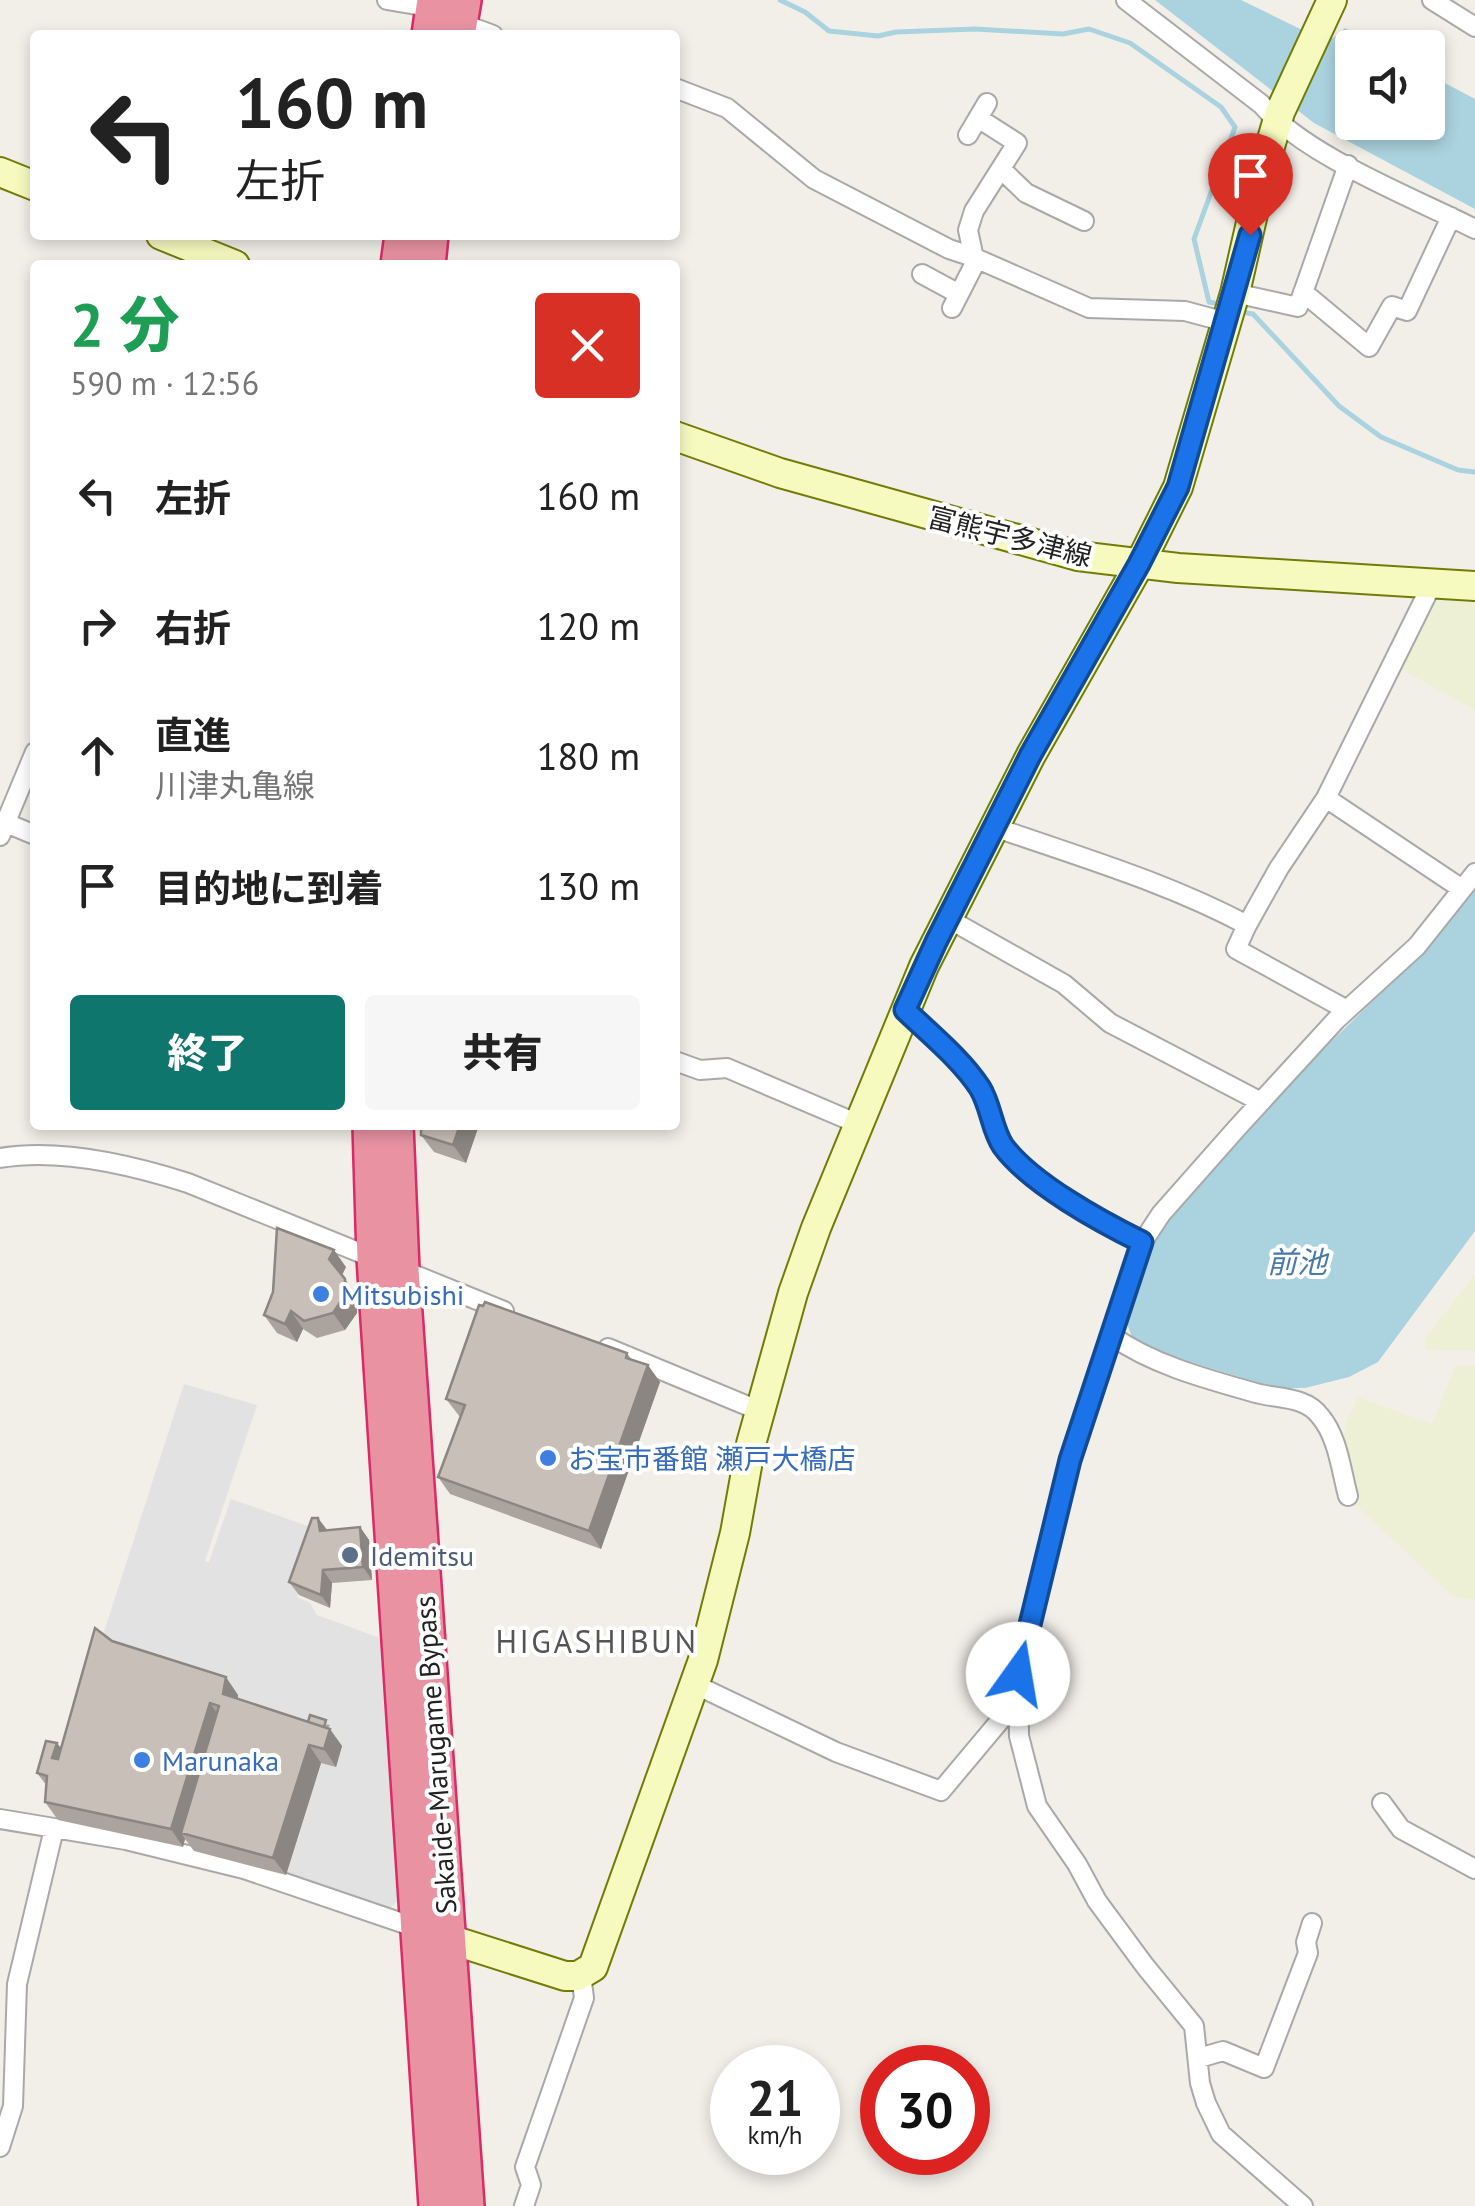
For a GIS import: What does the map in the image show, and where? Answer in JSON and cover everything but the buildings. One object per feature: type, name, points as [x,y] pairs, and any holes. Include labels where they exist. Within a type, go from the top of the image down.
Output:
[{"type":"highway","name":"Sakaide-Marugame Bypass","points":[[372,1130],[421,1525],[438,2206]]},
{"type":"highway","name":"Sakaide-Marugame Bypass","points":[[388,1264],[395,1130]]},
{"type":"highway","name":"Sakaide-Marugame Bypass","points":[[432,1933],[466,2206]]},
{"type":"street","points":[[387,0],[480,30]]},
{"type":"street","points":[[1126,0],[1279,118],[1348,165],[1475,228]]},
{"type":"street","points":[[0,1819],[126,1840],[244,1870],[565,1976],[593,1967],[694,1684],[719,1602],[760,1411],[799,1277],[856,1124],[905,1010],[994,827],[1178,487],[1235,294],[1279,118],[1332,0]]},
{"type":"street","points":[[1432,0],[1475,27]]},
{"type":"street","points":[[680,90],[728,108],[814,179],[949,249],[974,256],[1089,308],[1184,312],[1226,322]]},
{"type":"street","points":[[922,274],[956,301],[975,263],[968,230],[974,211],[1017,143],[983,111],[968,135]]},
{"type":"street","points":[[1235,294],[1298,306],[1348,165]]},
{"type":"street","points":[[1001,169],[1026,193],[1084,221]]},
{"type":"street","points":[[0,172],[30,184]]},
{"type":"street","points":[[1303,292],[1369,347],[1392,306],[1407,311],[1451,216]]},
{"type":"street","points":[[170,240],[203,259]]},
{"type":"street","name":"富熊宇多津線","points":[[680,438],[780,474],[1078,556],[1139,564],[1475,586]]},
{"type":"street","points":[[1347,1010],[1236,949],[1246,925],[1326,798],[1432,584]]},
{"type":"street","points":[[30,764],[3,830],[30,834]]},
{"type":"street","points":[[1326,798],[1462,889]]},
{"type":"street","points":[[994,827],[1124,869],[1212,906],[1246,925]]},
{"type":"street","points":[[1304,2206],[1221,2134],[1206,2103],[1194,2026],[1097,1901],[1038,1806],[1018,1736],[1018,1674],[1070,1460],[1142,1242],[1161,1214],[1261,1102],[1347,1010],[1417,946],[1475,873]]},
{"type":"street","points":[[948,918],[1064,984],[1110,1023],[1261,1102]]},
{"type":"street","points":[[905,1010],[981,1089],[1001,1143],[1018,1162],[1100,1221],[1142,1242]]},
{"type":"street","points":[[680,1062],[700,1070],[727,1068],[856,1124]]},
{"type":"street","points":[[0,1158],[18,1155],[145,1169],[528,1321]]},
{"type":"street","points":[[1112,1336],[1139,1355],[1259,1394],[1299,1401],[1319,1414],[1332,1437],[1348,1496]]},
{"type":"street","points":[[594,1344],[625,1353],[661,1372],[760,1411]]},
{"type":"street","points":[[694,1684],[836,1752],[942,1791],[1018,1699]]},
{"type":"street","points":[[1382,1804],[1401,1829],[1475,1869]]},
{"type":"street","points":[[0,2147],[13,2106],[17,1984],[54,1829]]},
{"type":"street","points":[[1199,2058],[1223,2051],[1264,2068],[1308,1953],[1306,1942],[1312,1923]]},
{"type":"street","points":[[524,2206],[531,2185],[524,2167],[584,1998],[581,1974]]},
{"type":"green space","points":[[1430,597],[1475,599],[1475,710],[1400,669]]},
{"type":"green space","points":[[1475,1274],[1475,1351],[1426,1350],[1424,1340]]},
{"type":"green space","points":[[1475,1365],[1475,1599],[1463,1599],[1451,1595],[1358,1507],[1348,1492],[1340,1465],[1346,1422],[1358,1397],[1432,1424],[1455,1366]]},
{"type":"shaded area","points":[[184,1384],[257,1405],[205,1561],[209,1562],[231,1499],[319,1530],[297,1597],[310,1603],[317,1615],[380,1638],[398,1901],[388,1909],[286,1875],[321,1763],[336,1766],[342,1746],[309,1736],[108,1646],[112,1639],[103,1635]]},
{"type":"water","points":[[1155,0],[1241,0],[1323,40],[1335,36],[1335,134],[1314,123]]},
{"type":"water","points":[[1445,83],[1475,99],[1475,209],[1346,140],[1445,140]]},
{"type":"water","name":"前池","points":[[1475,890],[1475,1231],[1378,1362],[1349,1377],[1305,1388],[1276,1388],[1141,1347],[1133,1341],[1127,1323],[1145,1254],[1157,1235],[1202,1178],[1311,1061],[1433,943]]},
{"type":"waterway","points":[[780,0],[805,12],[829,31],[878,36],[975,29],[1063,34],[1089,29],[1130,43],[1221,107],[1235,127],[1194,239],[1209,302],[1214,303]]},
{"type":"waterway","points":[[1247,313],[1253,314],[1339,406],[1381,437],[1458,470],[1475,472]]},
{"type":"place","name":"Mitsubishi","points":[[321,1294]]},
{"type":"place","name":"お宝市番館 瀬戸大橋店","points":[[548,1458]]},
{"type":"place","name":"Idemitsu","points":[[350,1555]]},
{"type":"place","name":"Marunaka","points":[[142,1760]]},
{"type":"district","name":"HIGASHIBUN","points":[[597,1641]]},
{"type":"route","points":[[1018,1674],[1070,1460],[1142,1242],[1100,1221],[1018,1162],[1001,1143],[981,1089],[905,1010],[1031,754],[1178,487],[1250,235]]}]
